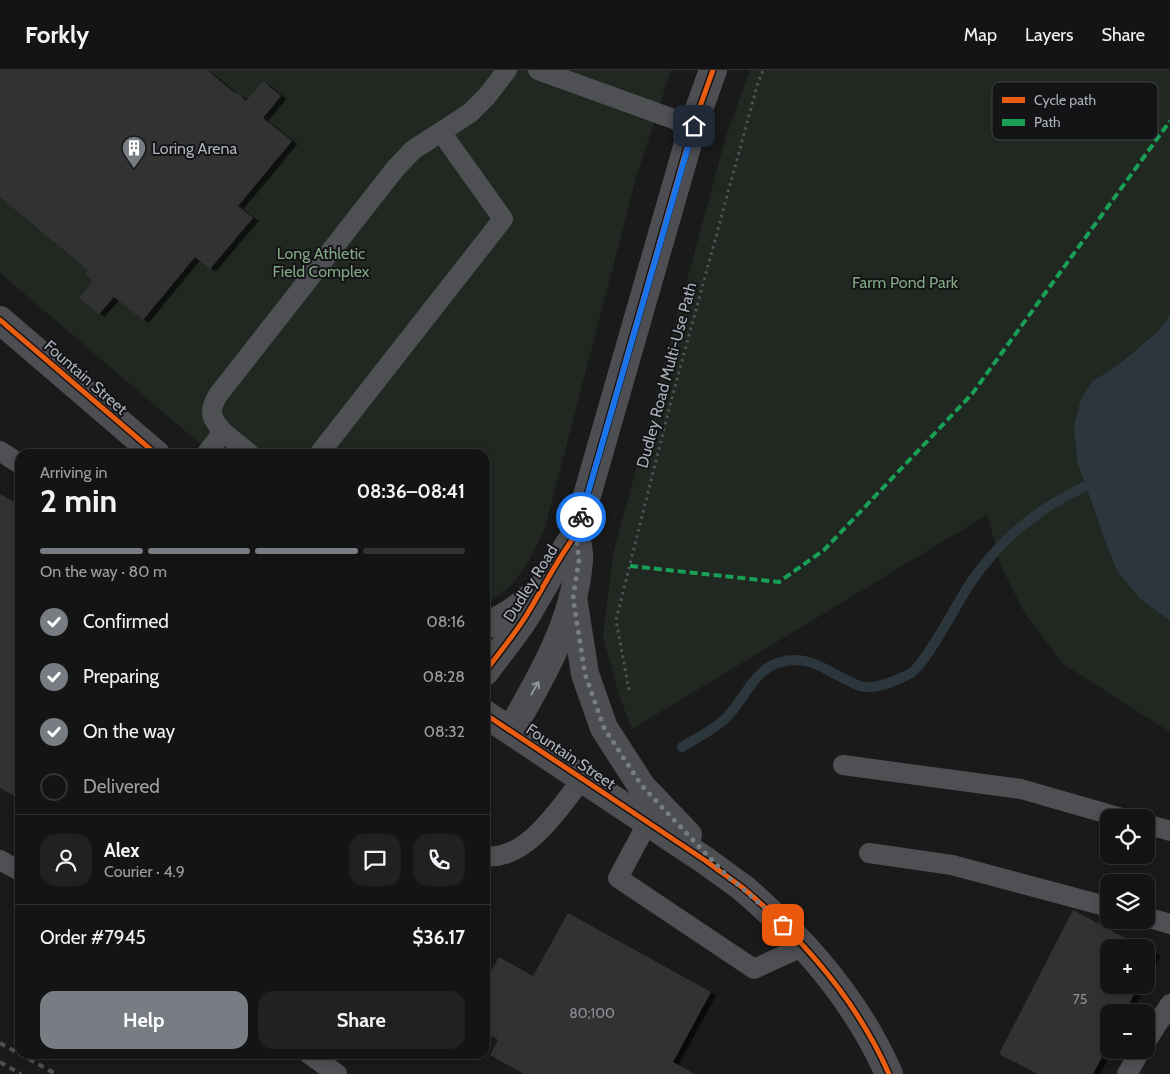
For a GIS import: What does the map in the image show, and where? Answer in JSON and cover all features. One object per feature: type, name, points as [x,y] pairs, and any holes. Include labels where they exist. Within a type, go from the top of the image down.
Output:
[{"type":"street","name":"Dudley Road","points":[[490,665],[524,618],[576,534],[694,126],[713,70]]},
{"type":"street","name":"Fountain Street","points":[[0,320],[150,449]]},
{"type":"street","name":"Dudley Road","points":[[493,722],[543,674],[573,598],[579,560],[576,534]]},
{"type":"street","points":[[490,623],[520,607],[545,585]]},
{"type":"street","points":[[573,598],[585,674],[604,728],[642,786],[727,876]]},
{"type":"street","name":"Fountain Street","points":[[493,722],[582,778],[727,876],[773,915],[804,946],[831,978],[876,1046],[889,1074]]},
{"type":"lane","points":[[244,449],[214,422],[212,405],[218,395],[395,169],[413,150],[470,113],[507,70]]},
{"type":"lane","points":[[538,70],[694,126]]},
{"type":"lane","points":[[322,449],[503,219],[441,132]]},
{"type":"lane","points":[[210,449],[223,432]]},
{"type":"lane","points":[[0,451],[15,461]]},
{"type":"lane","points":[[843,765],[1021,789],[1100,812]]},
{"type":"lane","points":[[490,856],[504,856],[536,834],[549,821],[582,778]]},
{"type":"lane","points":[[648,822],[618,878],[754,969],[804,946]]},
{"type":"lane","points":[[1155,827],[1170,831]]},
{"type":"lane","points":[[869,853],[952,865],[1100,905]]},
{"type":"lane","points":[[0,860],[15,868]]},
{"type":"lane","points":[[1155,920],[1170,924]]},
{"type":"lane","points":[[1155,1028],[1170,1004]]},
{"type":"lane","points":[[316,1059],[337,1074]]},
{"type":"lane","points":[[1127,1074],[1136,1059]]},
{"type":"green space","name":"Long Athletic Field Complex","points":[[0,70],[671,70],[636,178],[545,528],[522,572],[506,590],[490,600],[490,449],[206,449],[0,273]]},
{"type":"green space","name":"Farm Pond Park","points":[[750,70],[1170,70],[1170,314],[1159,329],[1117,366],[1093,382],[1074,426],[1077,461],[1117,571],[1140,599],[1170,621],[1170,732],[1063,664],[1025,614],[1001,566],[987,515],[632,729],[619,695],[603,636],[613,554],[726,136]]},
{"type":"shaded area","points":[[1170,314],[1170,621],[1140,599],[1117,571],[1077,461],[1074,426],[1081,399],[1093,381],[1117,366],[1159,330]]},
{"type":"building","name":"Loring Arena","points":[[0,70],[207,70],[246,101],[263,81],[281,96],[263,118],[292,141],[238,206],[253,218],[210,269],[195,257],[143,320],[114,297],[99,314],[79,298],[93,281],[85,274],[88,270],[0,197]]},
{"type":"building","points":[[0,494],[15,502],[15,796],[0,788]]},
{"type":"building","points":[[1073,910],[1100,924],[1100,929],[1108,929],[1127,939],[1100,939],[1100,994],[1134,994],[1129,1004],[1100,1004],[1101,1059],[1093,1074],[1038,1074],[999,1054]]},
{"type":"building","points":[[568,913],[711,992],[673,1062],[695,1074],[524,1074],[490,1055],[498,1040],[490,1036],[490,973],[499,957],[533,976]]},
{"type":"waterway","points":[[682,747],[711,730],[726,718],[761,673],[777,663],[788,660],[807,661],[863,687],[883,685],[911,673],[924,658],[969,585],[993,554],[1036,515],[1086,486]]},
{"type":"railway","points":[[0,1043],[15,1051]]},
{"type":"railway","points":[[29,1059],[56,1074]]},
{"type":"railway","points":[[0,1062],[21,1074]]},
{"type":"marked path","points":[[1158,138],[1170,121]]},
{"type":"marked path","points":[[630,566],[779,582],[824,550],[972,394],[1156,140]]},
{"type":"cycle path","points":[[490,665],[521,623],[576,534],[693,126],[713,70]]},
{"type":"cycle path","points":[[0,320],[150,449]]},
{"type":"cycle path","points":[[490,717],[706,861],[743,888],[787,928],[845,997],[876,1047],[889,1074]]},
{"type":"way so far","points":[[581,517],[576,534],[579,560],[573,598],[585,674],[604,728],[642,786],[727,876],[783,925]]},
{"type":"place","name":"Loring Arena","points":[[134,169]]},
{"type":"route","points":[[581,517],[694,126]]}]
